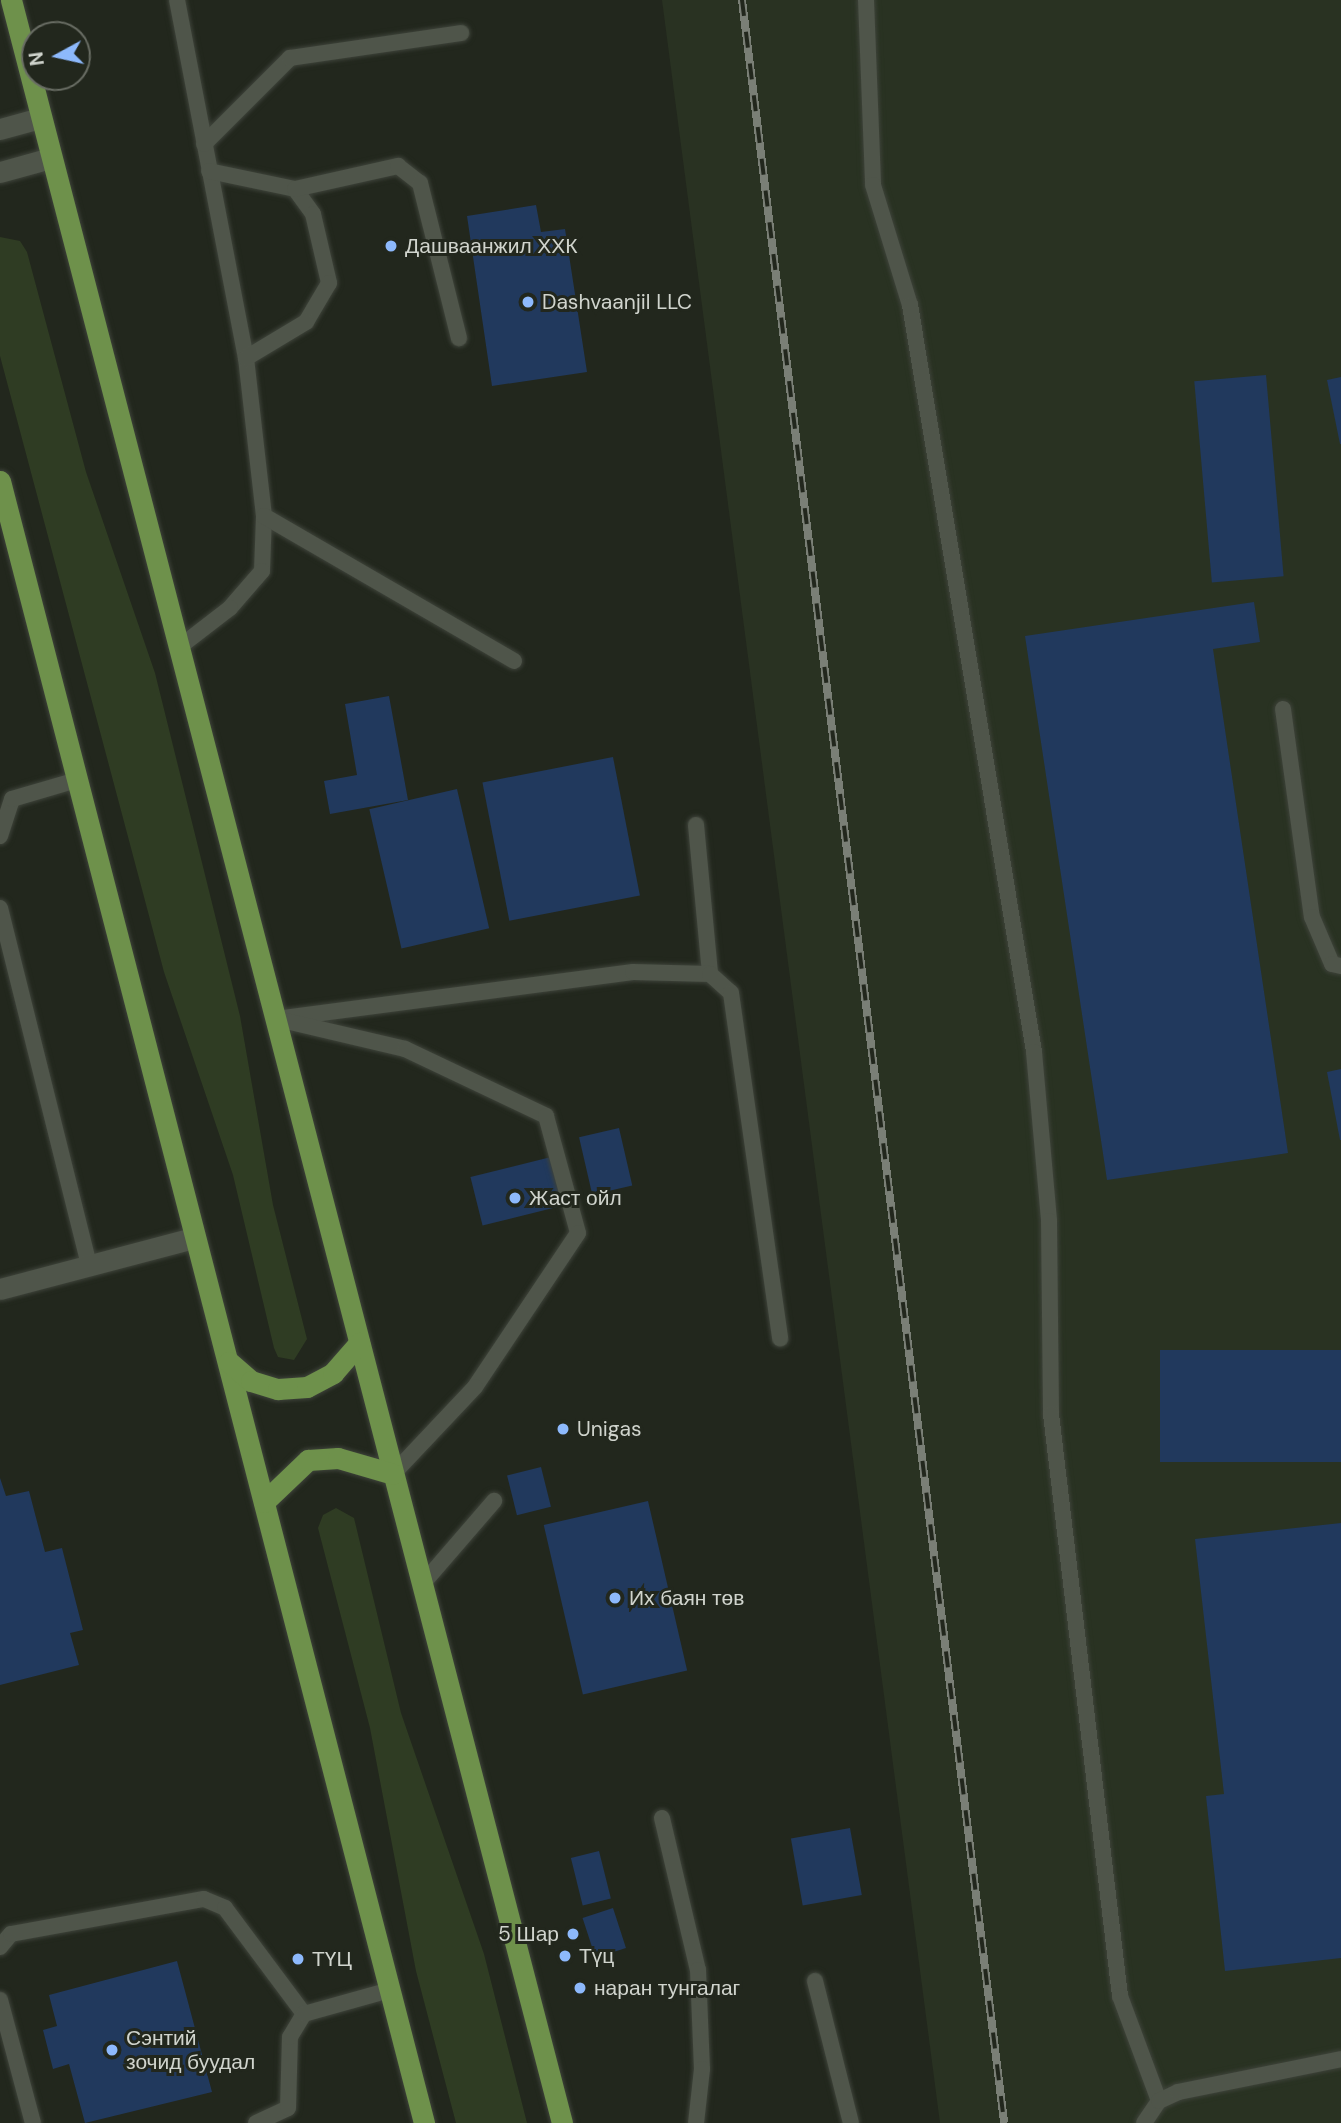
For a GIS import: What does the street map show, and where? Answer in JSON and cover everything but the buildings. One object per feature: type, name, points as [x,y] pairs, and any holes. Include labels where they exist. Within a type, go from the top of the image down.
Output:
[{"type":"highway","points":[[11,0],[50,158],[182,645],[393,1474],[425,1581],[562,2123]]},
{"type":"highway","points":[[0,481],[4,517],[77,780],[193,1238],[229,1362],[424,2123]]},
{"type":"highway","points":[[229,1362],[251,1381],[278,1389],[307,1387],[333,1373],[359,1343]]},
{"type":"highway","points":[[264,1502],[308,1460],[338,1458],[393,1474]]},
{"type":"street","points":[[0,129],[40,118]]},
{"type":"street","points":[[0,172],[50,158]]},
{"type":"street","points":[[0,1289],[193,1238]]},
{"type":"lane","points":[[177,0],[246,358],[264,516],[262,571],[230,608],[182,645]]},
{"type":"lane","points":[[866,0],[873,185],[910,305],[1034,1052],[1049,1221],[1051,1414],[1120,1996],[1159,2101]]},
{"type":"lane","points":[[204,144],[290,58],[461,33]]},
{"type":"lane","points":[[209,171],[295,188],[398,166],[420,183],[459,338]]},
{"type":"lane","points":[[246,358],[306,322],[329,283],[313,214],[295,188]]},
{"type":"lane","points":[[264,516],[514,661]]},
{"type":"lane","points":[[1283,709],[1312,917],[1332,964],[1341,966]]},
{"type":"lane","points":[[0,836],[12,799],[77,780]]},
{"type":"lane","points":[[696,825],[710,974]]},
{"type":"lane","points":[[0,908],[89,1266]]},
{"type":"lane","points":[[276,1019],[633,972],[710,974],[731,993],[780,1339]]},
{"type":"lane","points":[[276,1019],[405,1049],[546,1116],[578,1233],[475,1387],[393,1474]]},
{"type":"lane","points":[[425,1581],[494,1501]]},
{"type":"lane","points":[[662,1818],[698,1970],[702,2069],[696,2123]]},
{"type":"lane","points":[[0,1947],[10,1934],[204,1899],[225,1908],[304,2014]]},
{"type":"lane","points":[[815,1981],[850,2123]]},
{"type":"lane","points":[[256,2123],[288,2108],[290,2037],[304,2014],[390,1990]]},
{"type":"lane","points":[[0,2000],[33,2123]]},
{"type":"lane","points":[[1144,2123],[1159,2101],[1194,2087],[1341,2059]]},
{"type":"shaded area","points":[[662,0],[1341,0],[1341,2123],[940,2123]]},
{"type":"shaded area","points":[[0,237],[20,241],[27,252],[86,472],[155,673],[240,1016],[273,1205],[307,1339],[294,1360],[278,1357],[274,1348],[233,1175],[164,972],[0,356]]},
{"type":"shaded area","points":[[336,1508],[354,1518],[401,1713],[484,1954],[527,2123],[456,2123],[416,1971],[370,1728],[318,1528],[323,1515]]},
{"type":"railway","points":[[742,0],[1004,2123]]},
{"type":"place","name":"Дашваанжил ХХК","points":[[391,246]]},
{"type":"place","name":"Dashvaanjil LLC","points":[[528,302]]},
{"type":"place","name":"Жаст ойл","points":[[515,1198]]},
{"type":"place","name":"Unigas","points":[[563,1429]]},
{"type":"place","name":"Их баян төв","points":[[615,1598]]},
{"type":"place","name":"5 Шар","points":[[573,1934]]},
{"type":"place","name":"Түц","points":[[565,1956]]},
{"type":"place","name":"ТҮЦ","points":[[298,1959]]},
{"type":"place","name":"наран тунгалаг","points":[[580,1988]]},
{"type":"place","name":"Сэнтий зочид буудал","points":[[112,2050]]}]
